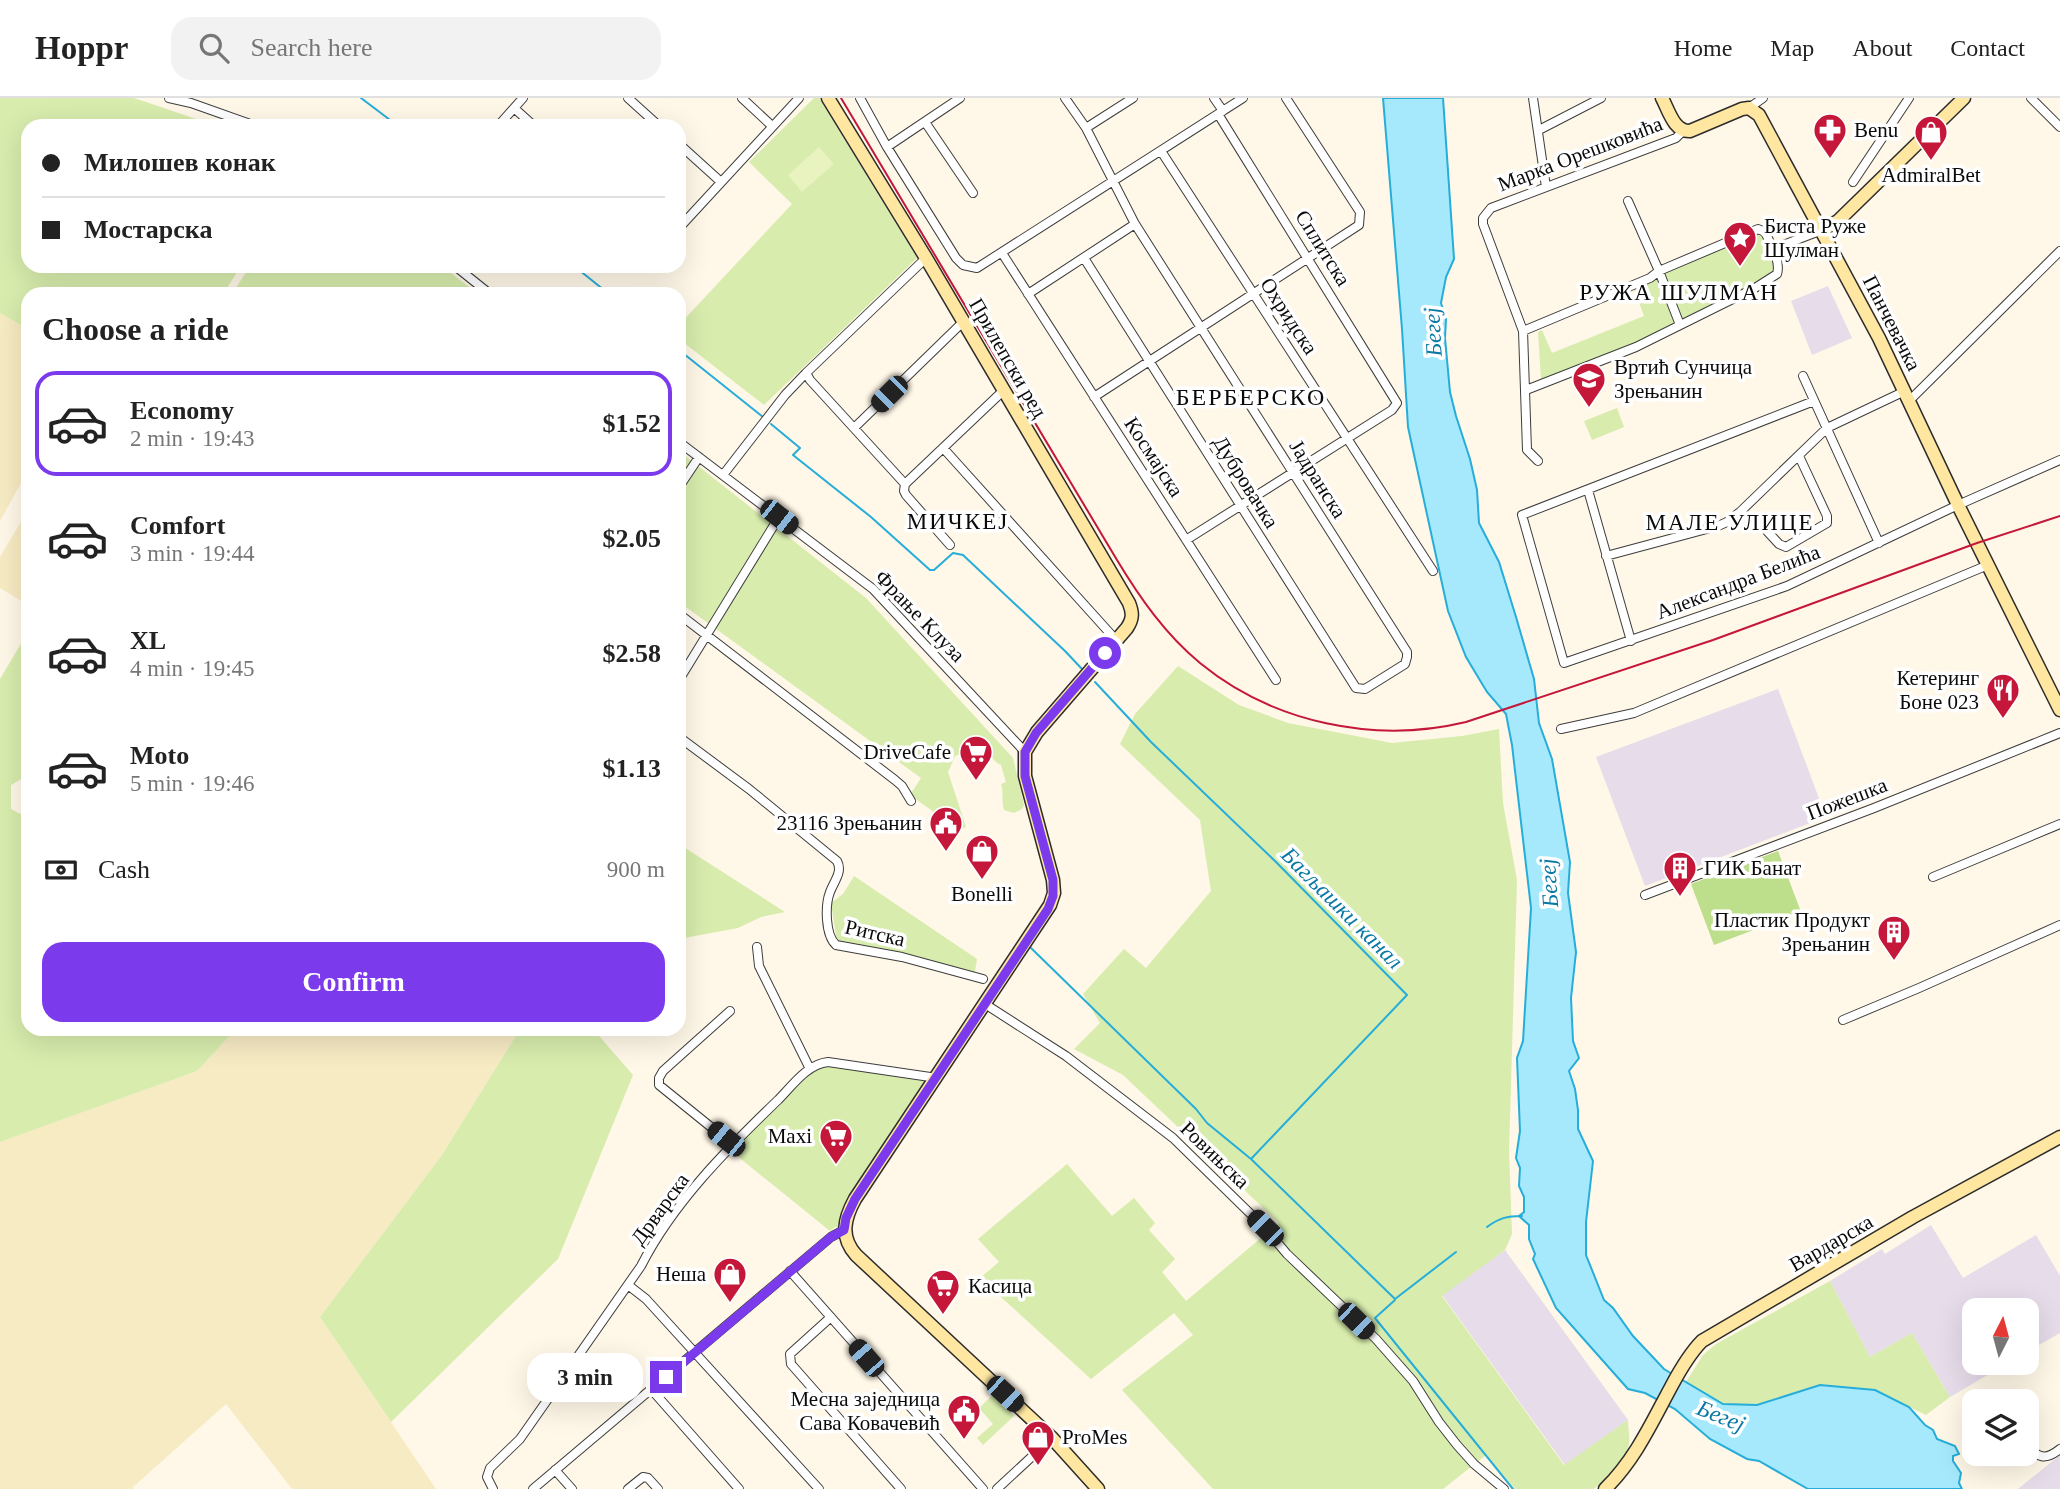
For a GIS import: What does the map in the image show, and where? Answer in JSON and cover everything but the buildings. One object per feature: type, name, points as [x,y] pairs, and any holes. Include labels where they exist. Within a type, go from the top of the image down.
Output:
[{"type":"street","points":[[169,98],[236,119]]},
{"type":"street","points":[[504,119],[523,98]]},
{"type":"street","points":[[628,98],[651,119]]},
{"type":"street","points":[[742,98],[772,125]]},
{"type":"street","points":[[686,220],[799,98]]},
{"type":"street","name":"Прилепски ред","points":[[828,98],[964,321],[1130,606],[1132,621],[1036,733],[1025,752]]},
{"type":"street","points":[[860,98],[887,147],[960,262],[977,268],[1243,98]]},
{"type":"street","points":[[887,147],[960,98]]},
{"type":"street","name":"Јадранска","points":[[1065,98],[1086,128],[1135,224],[1406,652],[1405,664],[1365,690],[1356,688]]},
{"type":"street","points":[[1086,128],[1133,98]]},
{"type":"street","name":"Сплитска","points":[[1214,98],[1308,258],[1397,401],[1392,410],[1348,438]]},
{"type":"street","points":[[1094,397],[1357,227],[1360,212],[1286,98]]},
{"type":"street","points":[[1533,98],[1546,187]]},
{"type":"street","points":[[1539,130],[1601,98]]},
{"type":"street","points":[[1662,98],[1678,128],[1683,131]]},
{"type":"street","name":"Марка Орешковића","points":[[1523,331],[1483,223],[1492,208],[1676,138],[1683,131],[1690,131],[1738,110],[1749,108],[1763,98]]},
{"type":"street","points":[[1773,249],[1838,221],[1964,98]]},
{"type":"street","points":[[2031,98],[2060,127]]},
{"type":"street","points":[[1853,182],[1908,99]]},
{"type":"street","points":[[514,108],[526,119]]},
{"type":"street","name":"Панчевачка","points":[[1749,108],[1759,115],[1855,291],[2060,710]]},
{"type":"street","points":[[925,122],[973,193]]},
{"type":"street","points":[[686,150],[721,182]]},
{"type":"street","name":"Охридска","points":[[1161,151],[1433,571]]},
{"type":"street","points":[[1628,201],[1680,326]]},
{"type":"street","points":[[1028,294],[1135,224]]},
{"type":"street","points":[[1526,390],[1636,347],[1755,288],[1777,274],[1779,265],[1765,232],[1758,229],[1523,331],[1527,450],[1538,461]]},
{"type":"street","points":[[1606,556],[1727,522],[1826,428],[1907,396],[2060,251]]},
{"type":"street","name":"Космајска","points":[[1002,253],[1276,680]]},
{"type":"street","points":[[723,475],[785,395],[926,258]]},
{"type":"street","name":"Дубровачка","points":[[1084,258],[1356,688]]},
{"type":"street","points":[[464,273],[481,287]]},
{"type":"street","points":[[854,428],[964,321]]},
{"type":"street","points":[[806,373],[905,484]]},
{"type":"street","points":[[1803,376],[1879,543]]},
{"type":"street","points":[[950,545],[906,495],[905,484],[1004,390]]},
{"type":"street","points":[[1631,641],[1588,489],[1814,401]]},
{"type":"street","points":[[1186,540],[1348,438]]},
{"type":"street","name":"Фрање Клуза","points":[[686,447],[873,589],[1025,752]]},
{"type":"street","points":[[944,449],[1116,640]]},
{"type":"street","points":[[1767,531],[1779,544],[1786,547],[1827,523],[1827,516],[1799,456]]},
{"type":"street","points":[[686,476],[699,457]]},
{"type":"street","name":"Александра Белића","points":[[1588,489],[1522,515],[1564,663],[1787,586],[2060,460]]},
{"type":"street","points":[[686,668],[779,517]]},
{"type":"street","points":[[1562,729],[1634,713],[1988,565]]},
{"type":"street","points":[[686,619],[895,779],[911,801]]},
{"type":"street","name":"Пожешка","points":[[1645,895],[1874,808],[2060,733]]},
{"type":"street","name":"Ритска","points":[[686,742],[749,789],[837,861],[840,866],[839,874],[829,895],[828,905],[830,937],[836,946],[902,957],[984,979]]},
{"type":"street","points":[[1025,752],[1025,776],[1052,877],[1054,890],[1050,905],[855,1199],[846,1218],[844,1230],[848,1246],[856,1255],[1052,1438],[1098,1489]]},
{"type":"street","points":[[1933,877],[2060,824]]},
{"type":"street","points":[[1843,1020],[2060,925]]},
{"type":"street","points":[[757,947],[759,966],[810,1069],[828,1062],[937,1078]]},
{"type":"street","name":"Ровињска","points":[[985,1004],[1066,1056],[1173,1138],[1295,1262],[1376,1339],[1417,1387],[1457,1445],[1504,1489]]},
{"type":"street","points":[[730,1011],[663,1071],[659,1085],[732,1144]]},
{"type":"street","name":"Дрварска","points":[[493,1489],[486,1477],[490,1468],[520,1439],[641,1266],[654,1241],[732,1144],[810,1069]]},
{"type":"street","name":"Вардарска","points":[[1605,1489],[1628,1463],[1682,1366],[1695,1348],[1711,1335],[1913,1217],[2060,1137]]},
{"type":"street","points":[[533,1489],[790,1271],[831,1237],[844,1230]]},
{"type":"street","points":[[790,1271],[983,1489]]},
{"type":"street","points":[[628,1285],[646,1299],[819,1489]]},
{"type":"street","points":[[831,1317],[790,1354],[790,1364],[901,1489]]},
{"type":"street","points":[[651,1389],[739,1489]]},
{"type":"street","points":[[997,1489],[1052,1438]]},
{"type":"street","points":[[2039,1456],[2053,1455],[2060,1449]]},
{"type":"street","points":[[555,1470],[572,1489]]},
{"type":"street","points":[[628,1489],[643,1477],[650,1479],[659,1489]]},
{"type":"shaded area","points":[[1828,286],[1852,338],[1812,355],[1791,301]]},
{"type":"shaded area","points":[[0,313],[21,325],[21,483],[0,521]]},
{"type":"shaded area","points":[[21,522],[21,601],[0,588],[0,557]]},
{"type":"shaded area","points":[[1778,689],[1826,817],[1645,886],[1596,757]]},
{"type":"shaded area","points":[[230,1036],[516,1036],[442,1155],[320,1317],[436,1489],[292,1489],[226,1404],[133,1487],[134,1489],[0,1489],[0,1142],[197,1071]]},
{"type":"shaded area","points":[[1931,1225],[1963,1278],[2036,1235],[2060,1276],[2060,1333],[2039,1345],[2039,1298],[1962,1298],[1962,1376],[1986,1376],[1950,1397],[1912,1333],[1870,1357],[1830,1281],[1882,1249],[1885,1254]]},
{"type":"shaded area","points":[[1505,1250],[1628,1420],[1565,1465],[1442,1295]]},
{"type":"shaded area","points":[[2060,1455],[2060,1489],[2018,1489]]},
{"type":"green space","points":[[0,98],[134,98],[196,119],[21,119],[21,273],[236,273],[228,287],[21,287],[21,325],[0,313]]},
{"type":"green space","points":[[814,98],[819,98],[917,258],[764,405],[686,344],[686,318],[792,204],[749,162]]},
{"type":"green space","points":[[819,147],[834,164],[802,192],[788,175]]},
{"type":"green space","points":[[1761,232],[1775,269],[1753,285],[1682,322],[1663,274]]},
{"type":"green space","points":[[246,273],[451,273],[469,287],[236,287]]},
{"type":"green space","points":[[1660,278],[1679,325],[1541,380],[1538,332],[1542,330],[1552,353],[1644,316],[1634,289]]},
{"type":"green space","points":[[1617,408],[1624,427],[1592,440],[1584,421]]},
{"type":"green space","points":[[686,457],[866,598],[1013,758],[1024,805],[1014,813],[1004,810],[1001,784],[1006,782],[1001,765],[984,752],[976,750],[955,756],[948,772],[966,827],[959,830],[910,795],[921,778],[686,607]]},
{"type":"green space","points":[[21,644],[21,779],[11,785],[11,809],[21,814],[21,1036],[230,1036],[197,1071],[0,1142],[0,679]]},
{"type":"green space","points":[[1178,666],[1239,705],[1288,723],[1392,743],[1462,736],[1499,729],[1503,803],[1517,880],[1509,1151],[1512,1234],[1505,1250],[1442,1296],[1564,1465],[1628,1420],[1627,1451],[1615,1469],[1594,1489],[1515,1489],[1486,1455],[1443,1489],[1213,1489],[1122,1390],[1193,1335],[1174,1313],[1091,1379],[980,1278],[999,1262],[978,1239],[1067,1164],[1112,1216],[1134,1198],[1155,1223],[1149,1230],[1175,1259],[1162,1272],[1186,1301],[1279,1223],[1123,1075],[1074,1049],[1100,1023],[1083,994],[1124,949],[1146,968],[1211,891],[1200,820],[1120,744],[1135,714]]},
{"type":"green space","points":[[686,848],[785,912],[761,917],[738,928],[686,938]]},
{"type":"green space","points":[[1778,851],[1801,912],[1714,945],[1691,884]]},
{"type":"green space","points":[[854,876],[977,959],[974,977],[837,942],[831,903],[843,894]]},
{"type":"green space","points":[[516,1036],[599,1036],[633,1075],[558,1259],[391,1422],[320,1317],[442,1155]]},
{"type":"green space","points":[[828,1065],[930,1081],[842,1227],[835,1227],[830,1231],[731,1151],[811,1073]]},
{"type":"green space","points":[[1830,1281],[1870,1357],[1912,1333],[1950,1397],[1926,1415],[1875,1390],[1820,1385],[1757,1405],[1724,1404],[1686,1382],[1703,1355],[1716,1344]]},
{"type":"green space","points":[[994,1394],[1014,1416],[983,1445],[977,1438],[993,1424],[979,1408]]},
{"type":"water","name":"Бегеј","points":[[1383,98],[1443,98],[1454,259],[1446,277],[1441,303],[1446,319],[1450,392],[1477,490],[1479,523],[1499,562],[1534,679],[1539,723],[1552,759],[1570,862],[1568,893],[1576,952],[1571,998],[1573,1041],[1579,1058],[1569,1071],[1575,1089],[1578,1129],[1593,1161],[1586,1222],[1586,1255],[1604,1300],[1664,1369],[1723,1404],[1757,1405],[1820,1385],[1875,1390],[1909,1407],[1933,1430],[1937,1439],[1955,1446],[1959,1454],[1953,1456],[1953,1461],[1961,1473],[1959,1483],[1962,1489],[1808,1489],[1759,1461],[1747,1459],[1710,1439],[1675,1409],[1645,1393],[1628,1389],[1556,1308],[1533,1259],[1535,1254],[1529,1239],[1529,1225],[1519,1216],[1524,1212],[1524,1197],[1519,1186],[1520,1168],[1516,1158],[1520,1131],[1517,1058],[1523,1041],[1531,908],[1512,745],[1506,714],[1487,692],[1466,657],[1448,611],[1408,427]]},
{"type":"waterway","name":"Багљашки канал","points":[[361,98],[389,119]]},
{"type":"waterway","name":"Багљашки канал","points":[[583,273],[600,287]]},
{"type":"waterway","name":"Багљашки канал","points":[[686,356],[763,417]]},
{"type":"waterway","name":"Багљашки канал","points":[[771,424],[800,448],[793,455],[871,517],[930,570],[934,570],[953,553],[963,555],[1082,669]]},
{"type":"waterway","name":"Багљашки канал","points":[[1095,682],[1151,742],[1276,862],[1407,995],[1251,1159]]},
{"type":"waterway","name":"Багљашки канал","points":[[1031,948],[1196,1109],[1207,1123],[1251,1159],[1395,1299],[1456,1252]]},
{"type":"waterway","points":[[1487,1227],[1503,1218],[1522,1216]]},
{"type":"waterway","points":[[1395,1300],[1375,1318],[1513,1489]]},
{"type":"railway","points":[[841,98],[1144,602],[1164,628],[1200,663],[1229,684],[1292,714],[1361,729],[1431,728],[1466,722],[1713,640],[1977,543],[2060,516]]},
{"type":"place","name":"Benu","points":[[1830,160]]},
{"type":"place","name":"AdmiralBet","points":[[1931,162]]},
{"type":"place","name":"Биста Руже Шулман","points":[[1740,268]]},
{"type":"place","name":"Вртић Сунчица Зрењанин","points":[[1589,409]]},
{"type":"place","name":"Кетеринг Боне 023","points":[[2003,720]]},
{"type":"place","name":"DriveCafe","points":[[976,782]]},
{"type":"place","name":"23116 Зрењанин","points":[[946,853]]},
{"type":"place","name":"Bonelli","points":[[982,881]]},
{"type":"place","name":"ГИК Банат","points":[[1680,898]]},
{"type":"place","name":"Пластик Продукт Зрењанин","points":[[1894,962]]},
{"type":"place","name":"Maxi","points":[[836,1166]]},
{"type":"place","name":"Неша","points":[[730,1304]]},
{"type":"place","name":"Касица","points":[[943,1316]]},
{"type":"place","name":"Месна заједница Сава Ковачевић","points":[[964,1441]]},
{"type":"place","name":"ProMes","points":[[1038,1467]]},
{"type":"district","name":"РУЖА ШУЛМАН","points":[[1679,292]]},
{"type":"district","name":"БЕРБЕРСКО","points":[[1251,397]]},
{"type":"district","name":"МИЧКЕЈ","points":[[958,521]]},
{"type":"district","name":"МАЛЕ УЛИЦЕ","points":[[1730,522]]},
{"type":"route","points":[[666,1377],[831,1237],[844,1230],[846,1218],[855,1199],[1048,909],[1053,896],[1053,880],[1025,776],[1025,752],[1036,733],[1105,653]]}]
